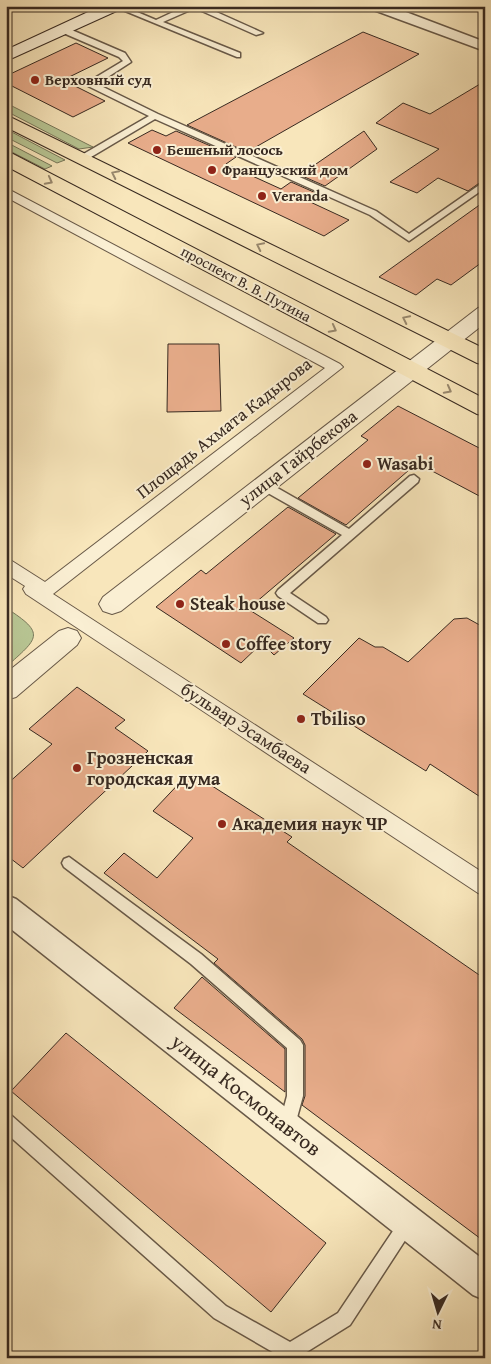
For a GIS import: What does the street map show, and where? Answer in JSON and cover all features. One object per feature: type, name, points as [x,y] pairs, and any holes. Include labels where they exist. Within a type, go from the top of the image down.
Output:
[{"type":"main road","points":[[6,120],[485,358]]},
{"type":"main road","name":"проспект В. В. Путина","points":[[6,158],[412,369],[485,409]]},
{"type":"street","points":[[15,34],[78,6]]},
{"type":"street","points":[[6,56],[116,6]]},
{"type":"street","points":[[376,6],[485,47]]},
{"type":"street","name":"Площадь Ахмата Кадырова","points":[[6,192],[335,367],[45,592],[6,565]]},
{"type":"street","name":"улица Гайрбекова","points":[[112,604],[485,312]]},
{"type":"street","name":"бульвар Эсамбаева","points":[[6,573],[229,716],[485,886]]},
{"type":"street","points":[[6,690],[68,638]]},
{"type":"street","name":"улица Космонавтов","points":[[6,908],[485,1282]]},
{"type":"lane","points":[[116,6],[237,55]]},
{"type":"lane","points":[[158,22],[194,6],[259,33]]},
{"type":"lane","points":[[64,30],[122,55],[127,62],[91,84],[155,116],[373,213],[409,238],[485,184]]},
{"type":"lane","points":[[83,158],[155,116]]},
{"type":"lane","points":[[322,620],[282,593],[414,479]]},
{"type":"lane","points":[[264,485],[350,534]]},
{"type":"lane","points":[[69,863],[196,959],[295,1045],[295,1096],[287,1126]]},
{"type":"lane","points":[[6,1122],[220,1312],[290,1352],[344,1320],[409,1222]]},
{"type":"green space","points":[[6,103],[93,147],[79,149],[6,111]]},
{"type":"green space","points":[[6,129],[65,160],[57,163],[6,137]]},
{"type":"green space","points":[[6,142],[52,166],[45,169],[6,149]]},
{"type":"green space","points":[[6,608],[28,624],[33,636],[25,649],[6,667]]},
{"type":"building","points":[[363,32],[419,54],[247,152],[187,125]]},
{"type":"building","name":"Верховный суд","points":[[76,43],[108,58],[63,80],[105,101],[73,117],[6,83],[6,76]]},
{"type":"building","points":[[485,81],[485,179],[468,191],[438,178],[417,193],[390,182],[439,149],[376,123],[403,103],[430,114]]},
{"type":"building","name":"Французский дом","points":[[152,130],[166,136],[176,131],[236,157],[226,164],[281,189],[291,182],[316,193],[306,200],[349,220],[324,236],[128,143]]},
{"type":"building","points":[[364,131],[377,149],[325,186],[300,175]]},
{"type":"building","points":[[485,201],[485,260],[451,285],[437,279],[416,295],[379,277]]},
{"type":"building","points":[[168,344],[219,344],[221,411],[167,412]]},
{"type":"building","points":[[398,406],[485,451],[485,499],[417,463],[346,525],[298,498],[368,440],[361,436]]},
{"type":"building","points":[[288,507],[336,534],[248,609],[294,638],[274,655],[262,643],[241,663],[156,607],[201,570],[206,574]]},
{"type":"building","points":[[467,618],[485,628],[485,800],[430,764],[426,771],[303,694],[359,638],[375,647],[383,647],[408,662],[454,619]]},
{"type":"building","name":"Грозненская городская дума","points":[[77,687],[125,720],[115,728],[148,751],[23,868],[6,855],[6,785],[52,744],[29,729]]},
{"type":"building","points":[[187,775],[195,775],[292,837],[287,842],[485,979],[485,1242],[302,1105],[305,1096],[305,1045],[302,1039],[214,963],[218,959],[104,873],[124,853],[157,878],[193,838],[153,811]]},
{"type":"building","points":[[202,977],[285,1049],[285,1092],[174,1008]]},
{"type":"building","points":[[66,1033],[326,1243],[271,1312],[11,1091]]},
{"type":"place","name":"Верховный суд","points":[[35,80]]},
{"type":"place","name":"Бешеный лосось","points":[[157,150]]},
{"type":"place","name":"Французский дом","points":[[212,170]]},
{"type":"place","name":"Veranda","points":[[262,196]]},
{"type":"place","name":"Wasabi","points":[[367,464]]},
{"type":"place","name":"Steak house","points":[[180,604]]},
{"type":"place","name":"Coffee story","points":[[226,644]]},
{"type":"place","name":"Tbiliso","points":[[301,719]]},
{"type":"place","name":"Грозненская городская дума","points":[[77,768]]},
{"type":"place","name":"Академия наук ЧР","points":[[222,824]]}]
